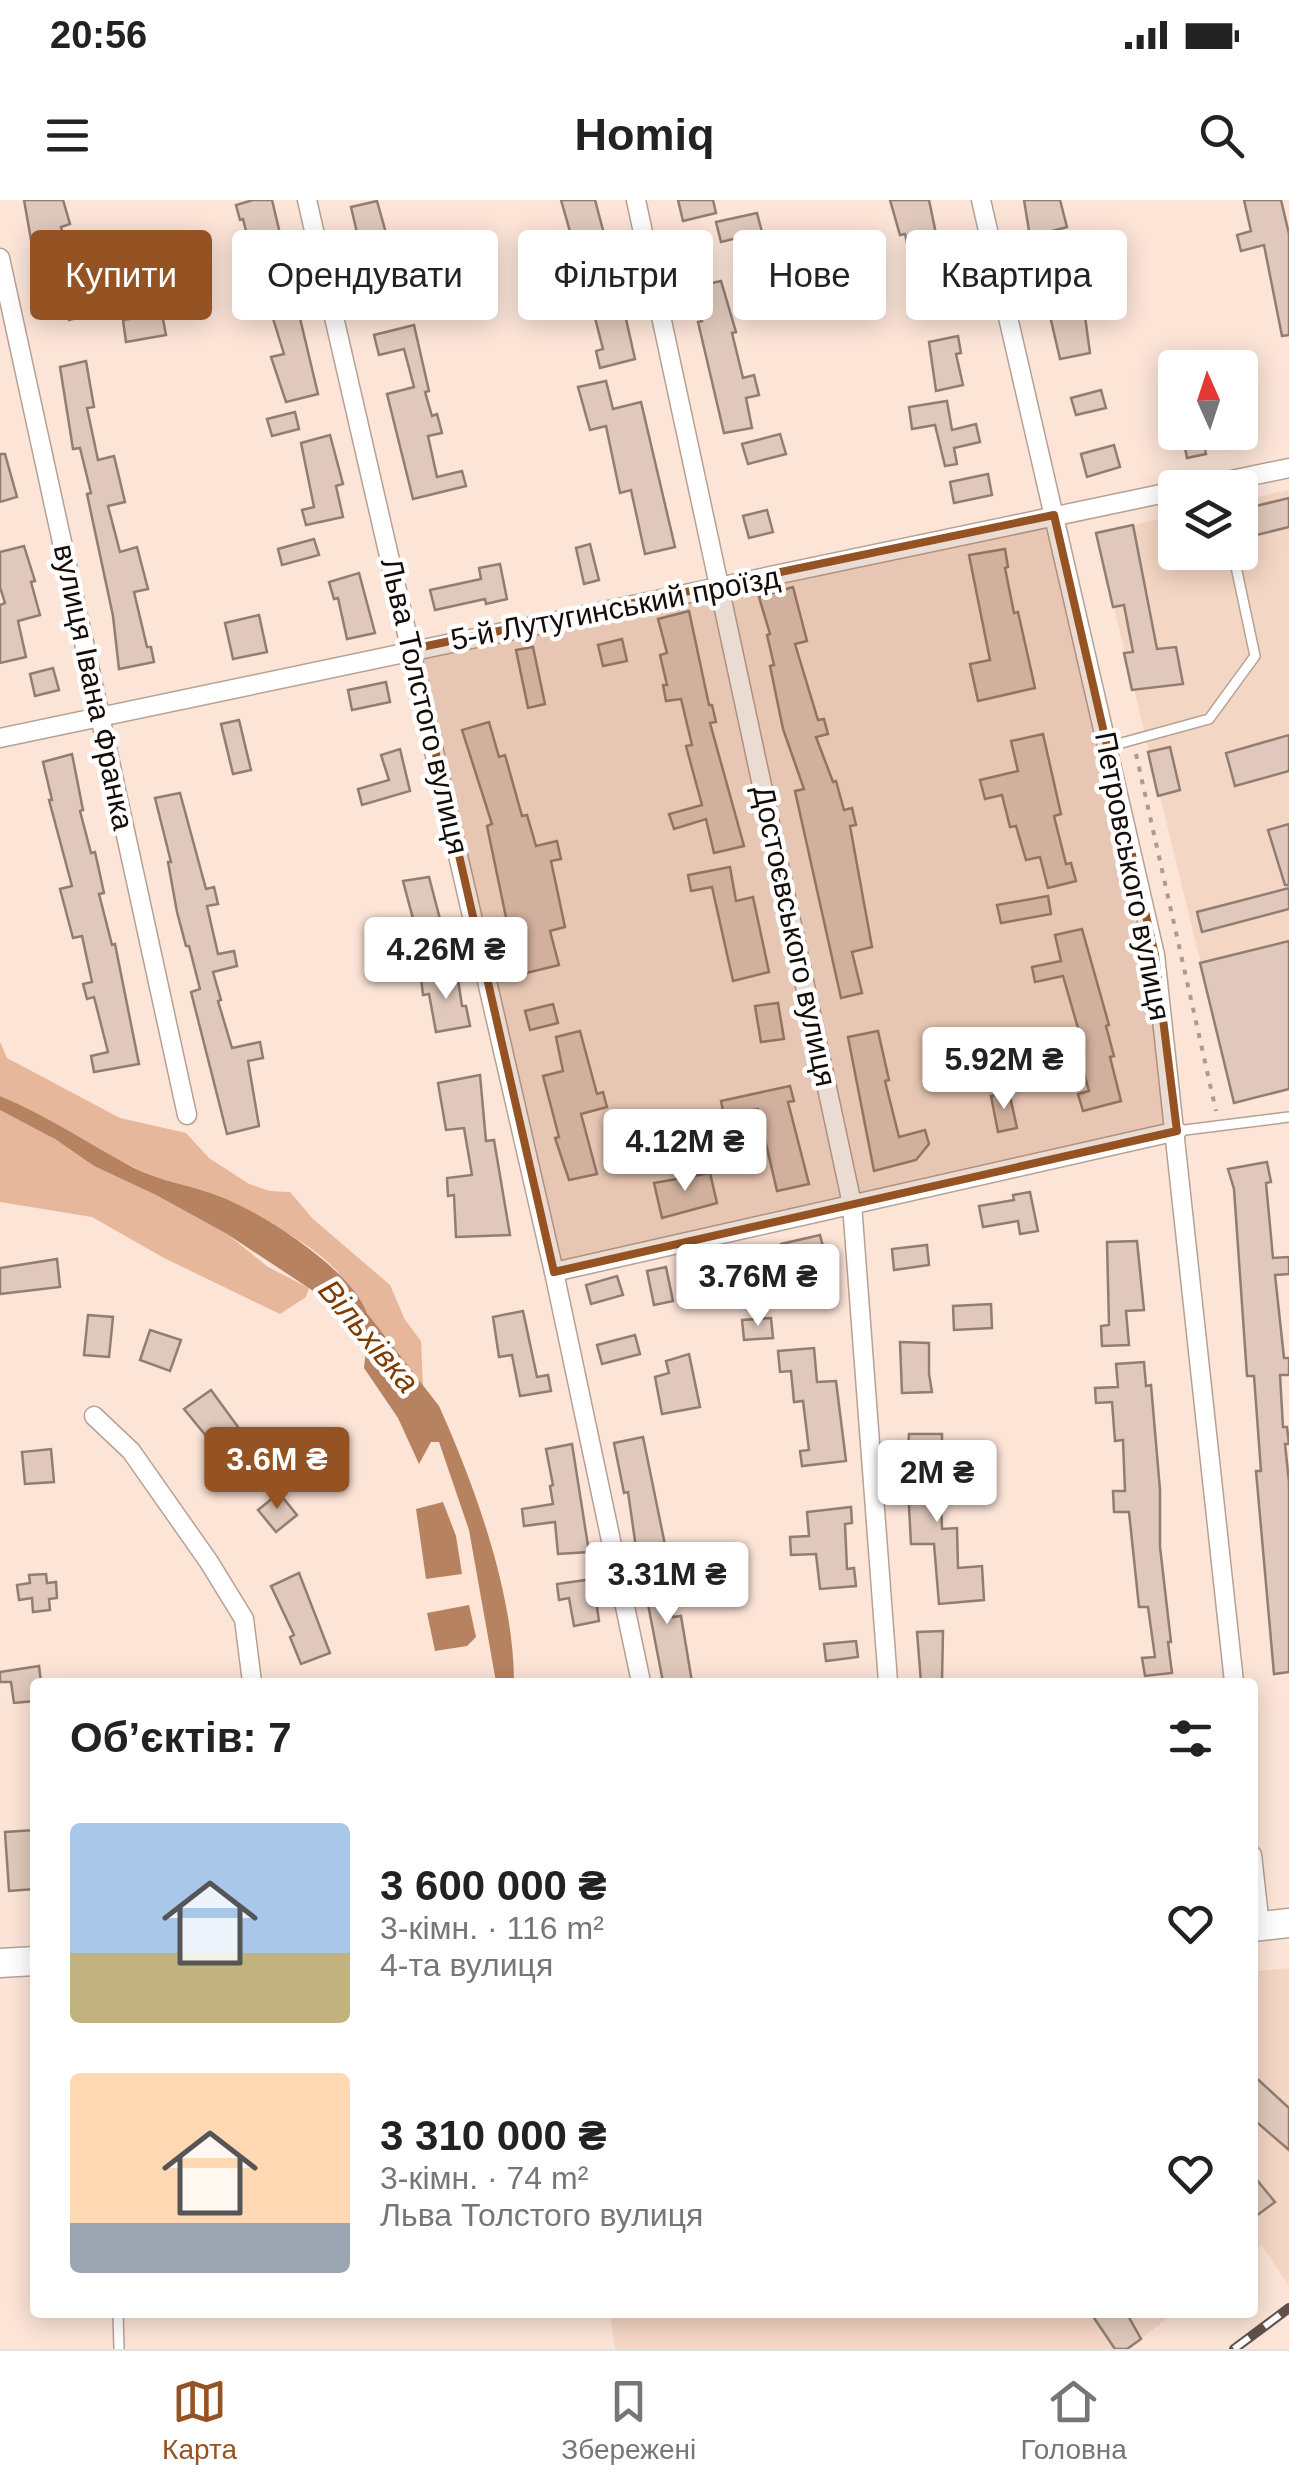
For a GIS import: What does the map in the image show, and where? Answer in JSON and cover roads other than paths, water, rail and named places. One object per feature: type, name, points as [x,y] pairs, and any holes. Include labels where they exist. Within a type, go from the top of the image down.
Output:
[{"type":"main road","points":[[1258,1927],[1289,1923]]},
{"type":"main road","points":[[0,1962],[30,1960]]},
{"type":"street","name":"Льва Толстого вулиця","points":[[307,200],[554,1272],[640,1678]]},
{"type":"street","name":"Достоєвського вулиця","points":[[636,200],[852,1204],[888,1678]]},
{"type":"street","name":"Петровського вулиця","points":[[981,200],[1156,955],[1234,1678]]},
{"type":"street","name":"вулиця Івана Франка","points":[[0,258],[186,1115]]},
{"type":"street","points":[[1258,474],[1289,468]]},
{"type":"street","name":"5-й Лутугинський проїзд","points":[[0,738],[1158,494]]},
{"type":"street","points":[[554,1272],[1177,1131]]},
{"type":"street","points":[[94,1416],[132,1451],[244,1619],[251,1678]]},
{"type":"lane","points":[[1107,746],[1209,719],[1255,656],[1237,570]]},
{"type":"lane","points":[[1177,1131],[1289,1116]]},
{"type":"lane","points":[[118,2318],[119,2349]]},
{"type":"water","name":"Вільхівка","points":[[0,1096],[134,1168],[239,1205],[304,1245],[344,1279],[439,1406],[453,1437],[479,1505],[500,1577],[514,1678],[495,1678],[469,1530],[439,1442],[431,1442],[419,1464],[398,1418],[364,1368],[367,1340],[354,1331],[330,1302],[227,1234],[94,1166],[55,1139],[0,1110]]},
{"type":"water","points":[[443,1502],[456,1536],[462,1574],[426,1579],[416,1509]]},
{"type":"water","points":[[469,1605],[476,1637],[467,1646],[435,1651],[427,1613]]},
{"type":"railway","points":[[1234,2349],[1289,2308]]}]
